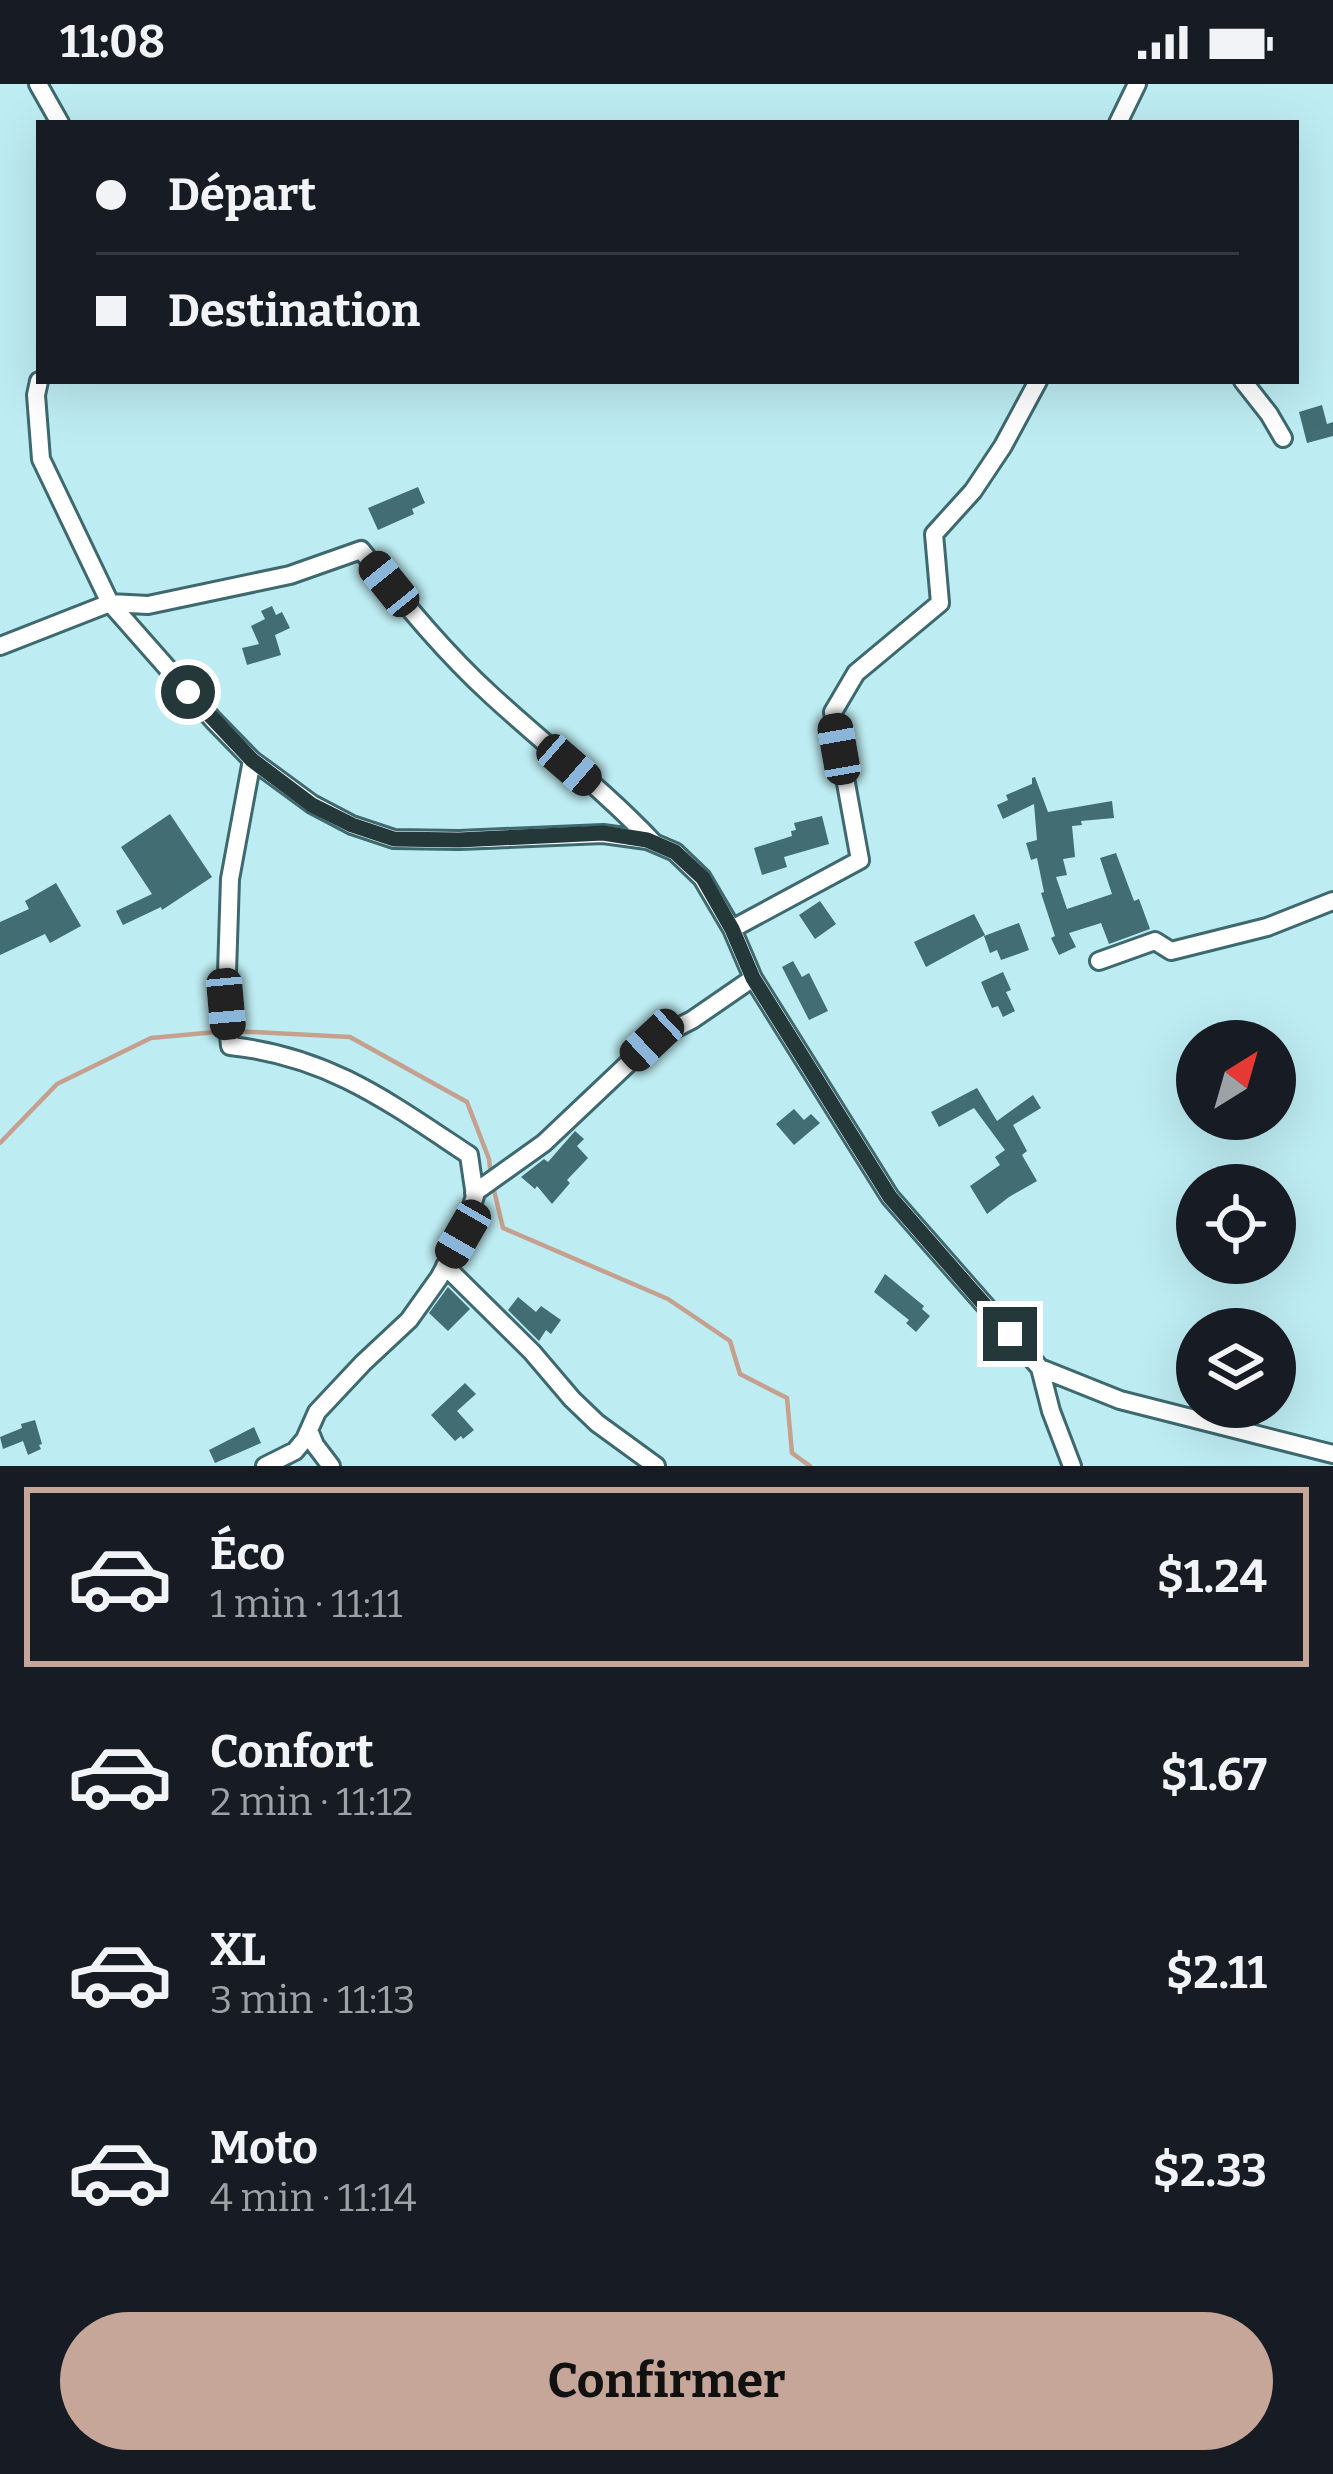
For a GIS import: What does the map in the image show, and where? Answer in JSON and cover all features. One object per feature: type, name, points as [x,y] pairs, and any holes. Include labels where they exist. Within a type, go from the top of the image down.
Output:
[{"type":"street","points":[[38,84],[58,120]]},
{"type":"street","points":[[1119,120],[1137,84]]},
{"type":"street","points":[[38,384],[40,459],[110,602],[214,722],[252,760],[312,805],[394,839],[603,833],[675,852],[703,878],[753,978],[890,1197],[1040,1368],[1072,1466]]},
{"type":"street","points":[[732,929],[860,860],[833,712],[856,674],[940,603],[934,534],[973,490],[1036,384]]},
{"type":"street","points":[[1245,384],[1283,438]]},
{"type":"street","points":[[0,646],[110,602],[148,604],[290,575],[361,550],[416,619],[486,691],[653,843]]},
{"type":"street","points":[[252,760],[230,879],[226,1004],[230,1046],[271,1051],[371,1090],[469,1156],[474,1193],[463,1234],[410,1320],[317,1412],[295,1451],[265,1466]]},
{"type":"street","points":[[1099,961],[1155,941],[1172,951],[1267,927],[1333,901]]},
{"type":"street","points":[[474,1193],[544,1143],[652,1040],[692,1020],[753,978]]},
{"type":"street","points":[[445,1267],[597,1423],[656,1466]]},
{"type":"street","points":[[1040,1368],[1120,1400],[1333,1454]]},
{"type":"street","points":[[309,1430],[331,1466]]},
{"type":"building","points":[[1322,405],[1327,424],[1333,422],[1333,436],[1307,443],[1299,412]]},
{"type":"building","points":[[418,487],[425,503],[412,509],[414,514],[378,530],[368,508]]},
{"type":"building","points":[[272,606],[276,615],[282,612],[290,628],[275,635],[281,655],[247,665],[242,648],[259,644],[251,626],[265,619],[261,611]]},
{"type":"building","points":[[1035,777],[1048,812],[1112,801],[1114,818],[1072,826],[1075,857],[1063,859],[1067,875],[1056,877],[1067,909],[1112,894],[1100,858],[1116,853],[1150,929],[1109,944],[1101,923],[1069,933],[1076,947],[1059,955],[1051,938],[1055,936],[1041,893],[1037,858],[1031,860],[1026,843],[1037,840],[1034,804],[1003,819],[997,805],[1008,800],[1006,795],[1032,784]]},
{"type":"building","points":[[170,814],[212,877],[162,910],[123,925],[116,911],[152,894],[121,847]]},
{"type":"building","points":[[822,816],[829,844],[784,857],[787,867],[762,875],[754,848],[792,836],[794,823]]},
{"type":"building","points":[[56,883],[81,926],[50,943],[45,934],[0,955],[0,922],[29,909],[25,901]]},
{"type":"building","points":[[820,901],[836,924],[815,939],[799,915]]},
{"type":"building","points":[[974,914],[985,935],[926,967],[914,942]]},
{"type":"building","points":[[1019,923],[1029,950],[1001,960],[997,950],[990,953],[984,936]]},
{"type":"building","points":[[793,961],[802,977],[809,973],[828,1011],[809,1020],[782,967]]},
{"type":"building","points":[[1003,972],[1015,1011],[1003,1017],[998,1006],[992,1008],[981,982]]},
{"type":"building","points":[[977,1088],[997,1121],[1033,1095],[1041,1108],[1013,1125],[1037,1181],[987,1214],[970,1186],[1000,1165],[995,1157],[1005,1150],[974,1108],[939,1127],[931,1112]]},
{"type":"building","points":[[794,1109],[804,1120],[811,1114],[820,1123],[794,1145],[776,1124]]},
{"type":"building","points":[[575,1131],[584,1139],[577,1146],[588,1158],[552,1204],[537,1186],[521,1177],[544,1159],[548,1162]]},
{"type":"building","points":[[885,1274],[930,1316],[916,1332],[906,1323],[909,1320],[874,1292]]},
{"type":"building","points":[[448,1287],[470,1309],[448,1331],[429,1313]]},
{"type":"building","points":[[518,1297],[536,1312],[541,1306],[561,1320],[551,1334],[546,1330],[539,1341],[508,1310]]},
{"type":"building","points":[[465,1383],[476,1394],[457,1411],[474,1430],[455,1441],[431,1415]]},
{"type":"building","points":[[35,1420],[41,1449],[28,1455],[23,1441],[3,1449],[0,1437]]},
{"type":"building","points":[[254,1427],[261,1443],[215,1463],[209,1450]]},
{"type":"waterway","points":[[233,1031],[350,1037],[467,1102],[491,1176]]},
{"type":"waterway","points":[[0,1143],[57,1084],[151,1038],[216,1032]]},
{"type":"waterway","points":[[493,1186],[503,1228],[668,1299],[730,1341],[740,1374],[787,1398],[792,1453],[810,1466]]},
{"type":"route","points":[[188,692],[252,760],[312,805],[394,839],[603,833],[647,840],[675,852],[703,878],[753,978],[890,1197],[1010,1334]]}]
